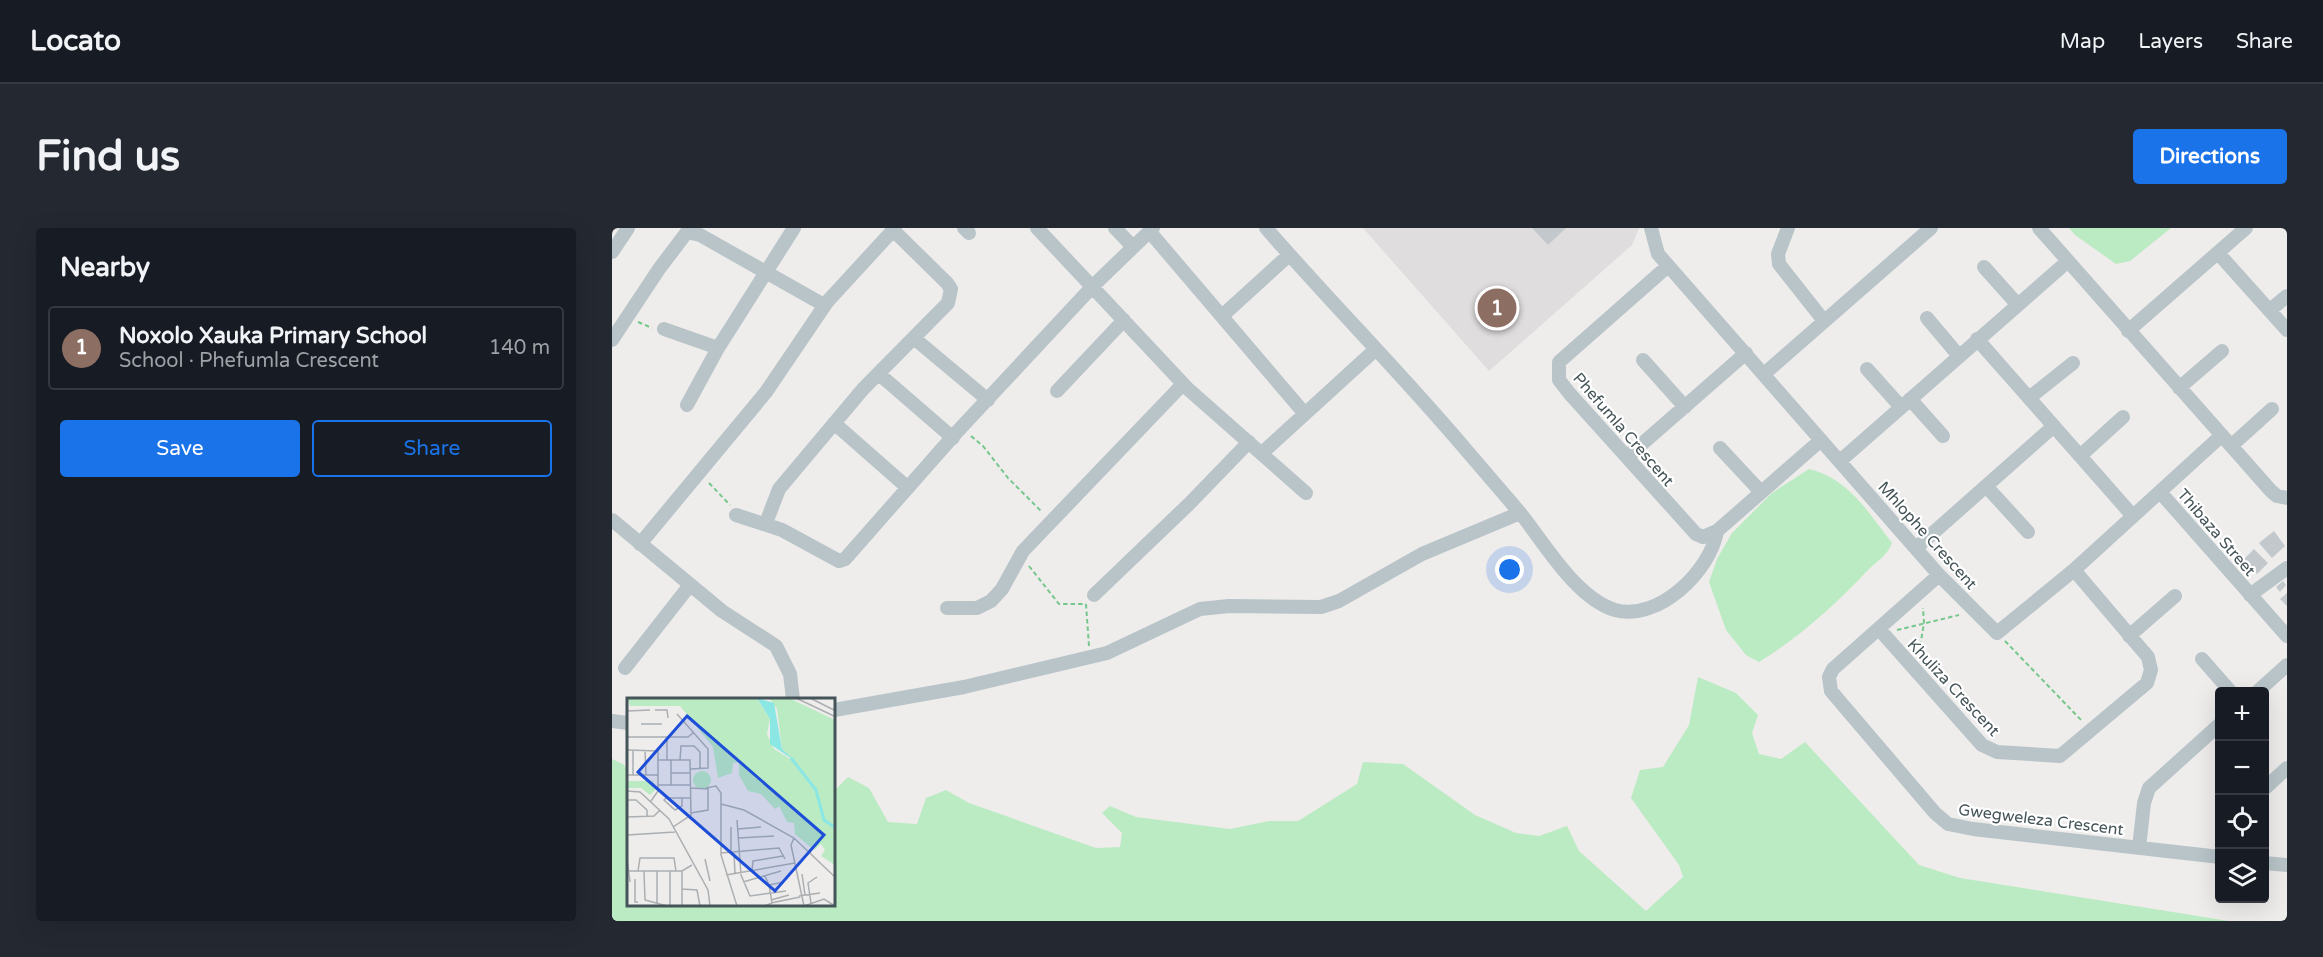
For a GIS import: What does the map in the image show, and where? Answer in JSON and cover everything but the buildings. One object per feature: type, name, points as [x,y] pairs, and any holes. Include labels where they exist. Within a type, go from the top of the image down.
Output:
[{"type":"street","points":[[612,252],[628,228]]},
{"type":"street","points":[[687,405],[718,348],[794,228]]},
{"type":"street","points":[[1115,228],[1133,247]]},
{"type":"street","points":[[1266,228],[1520,513],[1562,568],[1586,592],[1616,610],[1643,609],[1660,603],[1682,589],[1713,551],[1717,531],[1821,440]]},
{"type":"street","name":"Mhlophe Crescent","points":[[1651,228],[1654,245],[1668,266],[1939,574],[1997,633]]},
{"type":"street","points":[[1788,228],[1778,254],[1779,264],[1824,321]]},
{"type":"street","points":[[1764,374],[1931,228]]},
{"type":"street","points":[[2039,228],[2271,491],[2277,496],[2287,498]]},
{"type":"street","points":[[2128,331],[2246,228]]},
{"type":"street","points":[[640,543],[766,392],[824,305],[856,267],[894,229],[951,289],[944,309],[834,423],[780,489],[766,523]]},
{"type":"street","points":[[1039,229],[1183,384],[1306,493]]},
{"type":"street","points":[[612,340],[684,230],[700,235],[824,305]]},
{"type":"street","points":[[735,515],[766,523],[842,561],[1093,285],[1151,230],[1305,414]]},
{"type":"street","points":[[2218,253],[2287,330]]},
{"type":"street","points":[[1222,316],[1289,255]]},
{"type":"street","points":[[1840,461],[2068,261]]},
{"type":"street","name":"Phefumla Crescent","points":[[1668,266],[1562,359],[1558,367],[1559,380],[1696,534],[1707,536],[1717,531]]},
{"type":"street","points":[[1984,267],[2017,304]]},
{"type":"street","points":[[2270,310],[2287,296]]},
{"type":"street","points":[[1927,318],[1959,356]]},
{"type":"street","points":[[1057,391],[1124,320]]},
{"type":"street","points":[[664,329],[718,348]]},
{"type":"street","points":[[915,339],[988,400]]},
{"type":"street","points":[[1977,339],[2132,515]]},
{"type":"street","points":[[1262,453],[1376,350]]},
{"type":"street","points":[[2179,388],[2223,351]]},
{"type":"street","points":[[1627,457],[1746,353]]},
{"type":"street","points":[[1643,360],[1685,406]]},
{"type":"street","points":[[2029,398],[2073,363]]},
{"type":"street","points":[[1867,369],[1943,436]]},
{"type":"street","points":[[879,374],[957,433]]},
{"type":"street","points":[[947,608],[977,608],[991,601],[1002,589],[1020,556],[1183,384]]},
{"type":"street","points":[[1997,633],[2074,570],[2160,492],[2272,409]]},
{"type":"street","points":[[2080,456],[2123,417]]},
{"type":"street","points":[[834,423],[908,488]]},
{"type":"street","points":[[1916,548],[2054,426]]},
{"type":"street","points":[[1090,599],[1189,504],[1249,442]]},
{"type":"street","points":[[1720,448],[1761,492]]},
{"type":"street","points":[[1986,486],[2028,532]]},
{"type":"street","name":"Thibaza Street","points":[[2160,492],[2287,636]]},
{"type":"street","points":[[836,710],[964,687],[1089,658],[1107,653],[1200,609],[1229,606],[1321,607],[1339,601],[1422,554],[1520,513]]},
{"type":"street","points":[[613,522],[722,611],[776,646],[790,674],[793,698]]},
{"type":"street","name":"Thibaza Street","points":[[2250,595],[2287,568]]},
{"type":"street","name":"Khuliza Crescent","points":[[1881,631],[1982,745],[1991,750],[2055,757],[2066,753],[2150,677],[2150,661],[2074,570]]},
{"type":"street","name":"Gwegweleza Crescent","points":[[1939,574],[1881,631],[1833,669],[1829,677],[1830,688],[1942,820],[1973,830],[2215,856]]},
{"type":"street","points":[[625,668],[690,585]]},
{"type":"street","points":[[2129,636],[2175,596]]},
{"type":"street","points":[[2202,659],[2227,687]]},
{"type":"street","points":[[2263,687],[2287,665]]},
{"type":"street","points":[[612,721],[627,723]]},
{"type":"street","points":[[2139,848],[2144,803],[2149,788],[2215,729]]},
{"type":"street","points":[[2269,785],[2287,768]]},
{"type":"street","points":[[2269,863],[2287,865]]},
{"type":"path","points":[[627,317],[652,328],[664,329]]},
{"type":"path","points":[[957,433],[983,446],[1008,478],[1051,521]]},
{"type":"path","points":[[697,473],[721,493],[735,515]]},
{"type":"path","points":[[1020,556],[1059,604],[1090,599],[1089,658]]},
{"type":"path","points":[[1916,670],[1924,623],[1922,590]]},
{"type":"path","points":[[1881,631],[1974,611]]},
{"type":"path","points":[[1997,633],[2091,731]]},
{"type":"shaded area","points":[[1363,228],[1639,228],[1632,245],[1489,371]]},
{"type":"green space","points":[[2069,228],[2171,228],[2130,261],[2116,264],[2075,235]]},
{"type":"green space","points":[[1809,469],[1835,480],[1847,489],[1892,543],[1885,555],[1830,607],[1789,642],[1759,662],[1746,655],[1726,630],[1709,582],[1717,559],[1732,533],[1772,493]]},
{"type":"green space","points":[[1698,677],[1736,693],[1758,715],[1752,733],[1759,754],[1781,759],[1805,742],[1919,865],[1960,878],[2229,921],[612,921],[612,759],[623,764],[627,769],[627,906],[836,906],[836,789],[848,777],[869,788],[888,822],[917,824],[926,798],[946,790],[969,803],[1096,848],[1120,847],[1122,833],[1102,813],[1110,806],[1136,817],[1230,829],[1269,821],[1298,821],[1357,784],[1363,762],[1403,764],[1475,815],[1516,833],[1539,836],[1567,826],[1579,851],[1646,911],[1683,877],[1679,865],[1631,798],[1640,770],[1663,767],[1689,725]]},
{"type":"place","name":"Noxolo Xauka Primary School","points":[[1497,308]]}]
